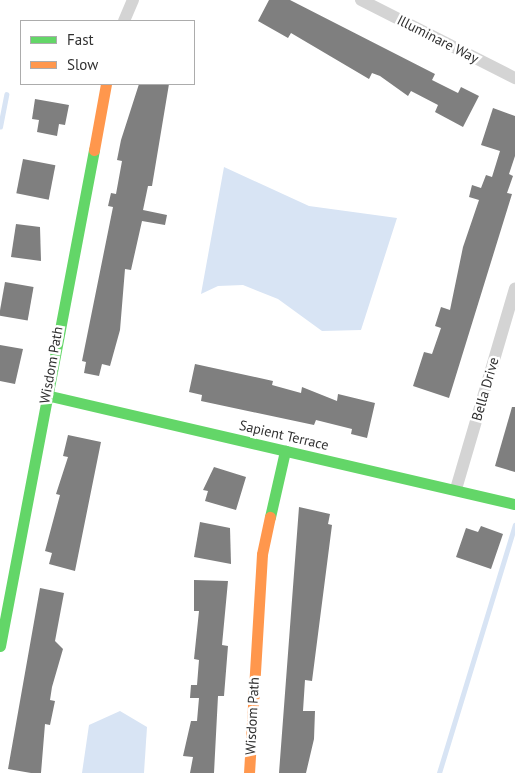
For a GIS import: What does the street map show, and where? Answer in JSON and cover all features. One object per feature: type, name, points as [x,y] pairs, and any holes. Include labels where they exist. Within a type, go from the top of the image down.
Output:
[{"type":"street","points":[[124,20],[133,0]]},
{"type":"street","name":"Illuminare Way","points":[[361,0],[515,78]]},
{"type":"street","name":"Wisdom Path","points":[[0,646],[106,85]]},
{"type":"street","name":"Bella Drive","points":[[456,489],[515,289]]},
{"type":"street","name":"Sapient Terrace","points":[[46,395],[515,504]]},
{"type":"street","name":"Wisdom Path","points":[[249,773],[262,554],[285,451]]},
{"type":"water","points":[[224,167],[309,206],[397,218],[361,330],[322,331],[278,299],[243,285],[218,286],[201,294]]},
{"type":"water","points":[[120,711],[147,727],[144,773],[82,773],[89,725]]},
{"type":"building","points":[[269,0],[290,0],[435,74],[432,80],[458,93],[461,87],[479,96],[463,127],[435,112],[438,105],[411,91],[408,96],[380,76],[372,73],[369,79],[291,33],[288,38],[258,21]]},
{"type":"building","points":[[139,85],[169,85],[152,186],[148,186],[143,210],[167,215],[165,225],[142,221],[131,270],[125,269],[120,330],[110,366],[102,364],[99,376],[84,373],[86,362],[82,361],[113,207],[108,206],[111,193],[116,194],[122,161],[117,160],[121,140]]},
{"type":"building","points":[[35,99],[69,105],[65,125],[59,124],[57,136],[37,132],[39,120],[32,119]]},
{"type":"building","points":[[493,108],[515,116],[515,156],[509,174],[513,176],[507,193],[512,194],[449,398],[413,386],[424,352],[432,354],[441,328],[435,326],[441,307],[450,310],[463,247],[479,200],[469,197],[472,185],[481,188],[486,175],[492,177],[500,151],[481,145]]},
{"type":"building","points":[[23,159],[55,165],[49,200],[16,193]]},
{"type":"building","points":[[16,224],[40,227],[41,261],[11,257]]},
{"type":"building","points":[[5,282],[34,287],[28,321],[0,316]]},
{"type":"building","points":[[0,345],[23,349],[15,384],[0,381]]},
{"type":"building","points":[[195,364],[273,381],[272,385],[301,393],[302,387],[337,401],[338,394],[375,403],[367,438],[351,434],[352,429],[316,420],[314,425],[201,401],[202,395],[189,392]]},
{"type":"building","points":[[512,407],[515,407],[515,472],[495,466]]},
{"type":"building","points":[[68,435],[101,442],[75,571],[49,564],[52,553],[45,551],[60,495],[56,494],[68,457],[63,456]]},
{"type":"building","points":[[214,467],[246,477],[236,510],[205,501],[208,491],[203,490]]},
{"type":"building","points":[[299,507],[330,514],[328,524],[332,525],[312,681],[305,680],[303,711],[315,711],[314,739],[306,773],[279,773]]},
{"type":"building","points":[[200,522],[230,528],[231,564],[194,557]]},
{"type":"building","points":[[481,526],[503,534],[491,569],[456,557],[466,528],[478,532]]},
{"type":"building","points":[[194,580],[228,581],[222,645],[228,646],[224,696],[218,696],[214,773],[190,773],[193,757],[183,756],[191,721],[197,721],[199,698],[190,698],[191,685],[197,685],[199,660],[194,659],[199,611],[194,611]]},
{"type":"building","points":[[40,588],[64,593],[55,641],[63,649],[52,687],[50,700],[55,701],[50,725],[45,724],[41,773],[31,773],[8,769]]},
{"type":"waterway","points":[[0,127],[6,95]]},
{"type":"waterway","points":[[439,773],[515,525]]},
{"type":"traffic: fast","points":[[0,646],[94,150]]},
{"type":"traffic: fast","points":[[46,395],[515,504]]},
{"type":"traffic: fast","points":[[270,517],[285,451]]},
{"type":"traffic: slow","points":[[94,150],[106,85]]},
{"type":"traffic: slow","points":[[249,773],[262,554],[270,517]]}]
